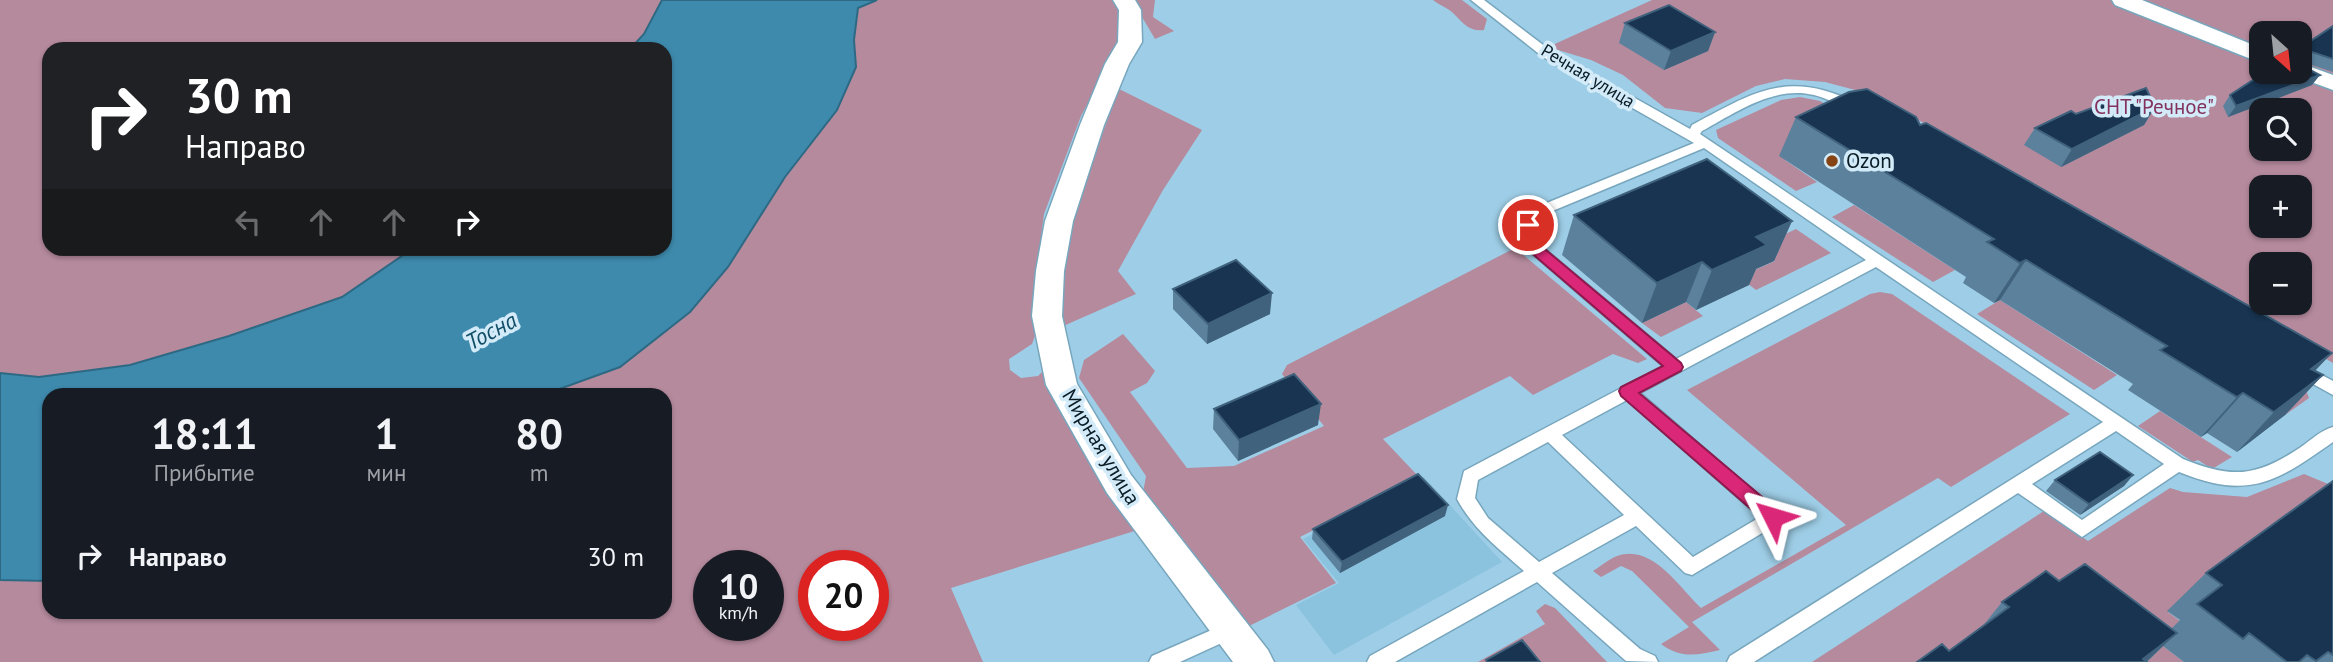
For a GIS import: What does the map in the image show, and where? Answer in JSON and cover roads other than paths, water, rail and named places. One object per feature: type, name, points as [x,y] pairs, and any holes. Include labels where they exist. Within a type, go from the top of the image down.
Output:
[{"type":"street","name":"Мирная улица","points":[[1124,0],[1130,10],[1130,42],[1117,64],[1097,113],[1059,221],[1050,271],[1047,316],[1062,385],[1119,484],[1255,662]]},
{"type":"street","points":[[2123,0],[2249,50]]},
{"type":"street","points":[[2312,75],[2333,83]]},
{"type":"lane","name":"Речная улица","points":[[1477,0],[1547,54],[1699,140],[2177,464],[2222,480],[2253,481],[2281,468],[2333,433]]},
{"type":"lane","points":[[1675,367],[1533,247],[1528,225],[1532,214],[1699,140],[1698,128],[1751,100],[1790,86],[1837,97],[1872,118]]},
{"type":"lane","points":[[1648,662],[1633,655],[1482,523],[1466,499],[1470,476],[1877,260]]},
{"type":"lane","points":[[2286,361],[2333,389]]},
{"type":"lane","points":[[1549,433],[1692,568],[1773,517],[1627,391]]},
{"type":"lane","points":[[1737,662],[2117,422]]},
{"type":"lane","points":[[2019,484],[2082,530],[2177,464]]},
{"type":"lane","points":[[1377,662],[1637,516]]},
{"type":"lane","points":[[1159,662],[1230,630]]},
{"type":"water","name":"Тосна","points":[[662,0],[877,0],[858,8],[854,40],[856,67],[837,110],[785,177],[728,267],[690,312],[620,367],[562,388],[42,388],[42,581],[0,580],[0,373],[39,377],[130,365],[229,336],[342,297],[402,256],[672,256],[672,42],[637,42],[644,34]]},
{"type":"place","name":"Ozon","points":[[1832,161]]},
{"type":"park label","name":"СНТ \"Речное\"","points":[[2154,107]]}]
